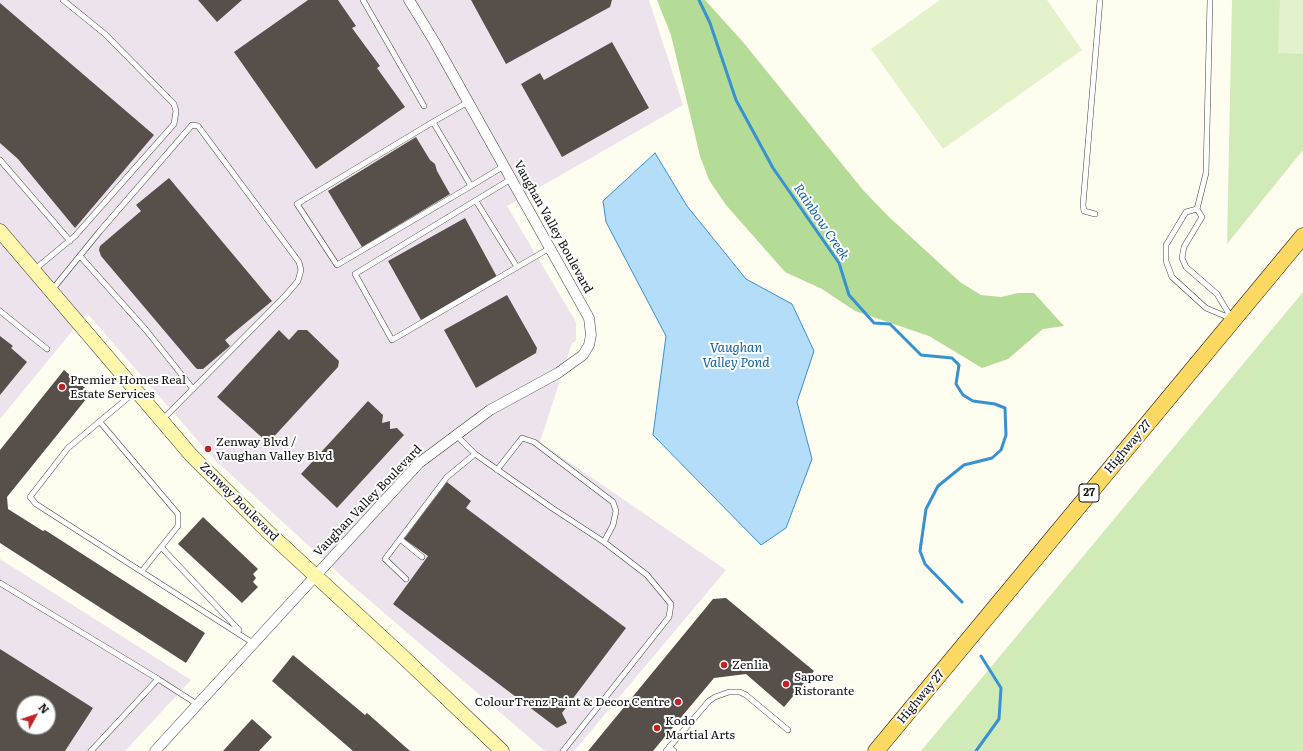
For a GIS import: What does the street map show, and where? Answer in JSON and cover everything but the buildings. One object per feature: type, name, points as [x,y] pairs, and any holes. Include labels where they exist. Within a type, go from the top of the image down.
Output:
[{"type":"main road","name":"Highway 27","points":[[876,751],[1303,236]]},
{"type":"street","name":"Vaughan Valley Boulevard","points":[[154,751],[197,704],[249,640],[315,575],[420,462],[490,410],[558,373],[583,355],[588,345],[591,334],[589,318],[409,0]]},
{"type":"street","name":"Zenway Boulevard","points":[[0,231],[191,455],[267,531],[502,751]]},
{"type":"lane","points":[[34,271],[70,241],[174,124],[176,112],[174,104],[104,34],[63,0]]},
{"type":"lane","points":[[363,0],[424,106]]},
{"type":"lane","points":[[1095,214],[1084,211],[1083,206],[1100,0]]},
{"type":"lane","points":[[1210,0],[1206,173],[1197,209],[1202,217],[1184,247],[1182,258],[1186,267],[1218,294],[1233,319]]},
{"type":"lane","points":[[468,102],[297,204],[337,265],[504,166]]},
{"type":"lane","points":[[433,122],[471,186]]},
{"type":"lane","points":[[51,291],[100,231],[192,125],[198,126],[300,262],[301,270],[298,281],[286,295],[162,420]]},
{"type":"lane","points":[[0,160],[70,241]]},
{"type":"lane","points":[[511,179],[355,274],[392,340],[550,248]]},
{"type":"lane","points":[[476,201],[517,267]]},
{"type":"lane","points":[[1197,209],[1186,212],[1166,245],[1166,260],[1172,277],[1206,308],[1233,319]]},
{"type":"lane","points":[[80,256],[146,330],[193,389]]},
{"type":"lane","points":[[0,311],[47,349]]},
{"type":"lane","points":[[136,390],[68,448],[30,497],[36,504],[249,640]]},
{"type":"lane","points":[[100,422],[178,514],[178,526],[162,548],[142,571]]},
{"type":"lane","points":[[456,434],[475,454],[552,508],[604,542],[647,576],[670,604],[669,617],[563,751]]},
{"type":"lane","points":[[497,470],[522,438],[534,442],[613,502],[616,511],[613,525],[604,542]]},
{"type":"lane","points":[[406,579],[385,559],[447,477],[475,454]]},
{"type":"lane","points":[[400,539],[422,557]]},
{"type":"lane","points":[[162,548],[249,640]]},
{"type":"lane","points":[[0,583],[197,704]]},
{"type":"lane","points":[[91,751],[158,679]]},
{"type":"lane","points":[[674,751],[667,749],[709,701],[729,692],[740,692],[746,695],[788,730]]},
{"type":"shaded area","points":[[0,0],[649,0],[683,105],[507,206],[576,322],[576,341],[572,343],[540,442],[726,570],[574,751],[545,751],[347,581],[213,458],[87,313],[0,419]]},
{"type":"shaded area","points":[[0,559],[191,680],[125,751],[0,751]]},
{"type":"green space","points":[[657,0],[705,0],[743,42],[863,190],[888,216],[960,282],[981,295],[1001,297],[1018,293],[1034,293],[1064,326],[1043,329],[1008,359],[982,368],[929,336],[855,311],[822,289],[785,272],[726,205],[709,180],[700,156],[671,35]]},
{"type":"green space","points":[[940,0],[1047,0],[1082,50],[943,149],[871,49]]},
{"type":"green space","points":[[1232,0],[1303,0],[1303,150],[1227,244]]},
{"type":"green space","points":[[1280,0],[1303,0],[1303,54],[1278,53]]},
{"type":"green space","points":[[1303,292],[1303,751],[921,751]]},
{"type":"water","name":"Vaughan Valley Pond","points":[[655,153],[687,206],[746,279],[792,304],[814,351],[797,402],[812,459],[786,528],[761,545],[653,435],[666,336],[606,222],[603,201]]},
{"type":"waterway","name":"Rainbow Creek","points":[[699,0],[710,23],[736,100],[773,168],[839,263],[849,295],[874,323],[890,324],[921,355],[952,358],[959,365],[956,384],[963,395],[973,401],[995,404],[1005,408],[1006,435],[1001,450],[992,458],[964,465],[938,486],[926,509],[920,551],[925,564],[962,602]]},
{"type":"waterway","name":"Rainbow Creek","points":[[976,751],[999,719],[1001,688],[981,656]]},
{"type":"place","name":"Premier Homes Real Estate Services","points":[[62,387]]},
{"type":"place","name":"Zenway Blvd / Vaughan Valley Blvd","points":[[208,449]]},
{"type":"place","name":"Zenlia","points":[[724,665]]},
{"type":"place","name":"Sapore Ristorante","points":[[786,684]]},
{"type":"place","name":"ColourTrenz Paint & Decor Centre","points":[[678,702]]},
{"type":"place","name":"Kodo Martial Arts","points":[[657,728]]}]
